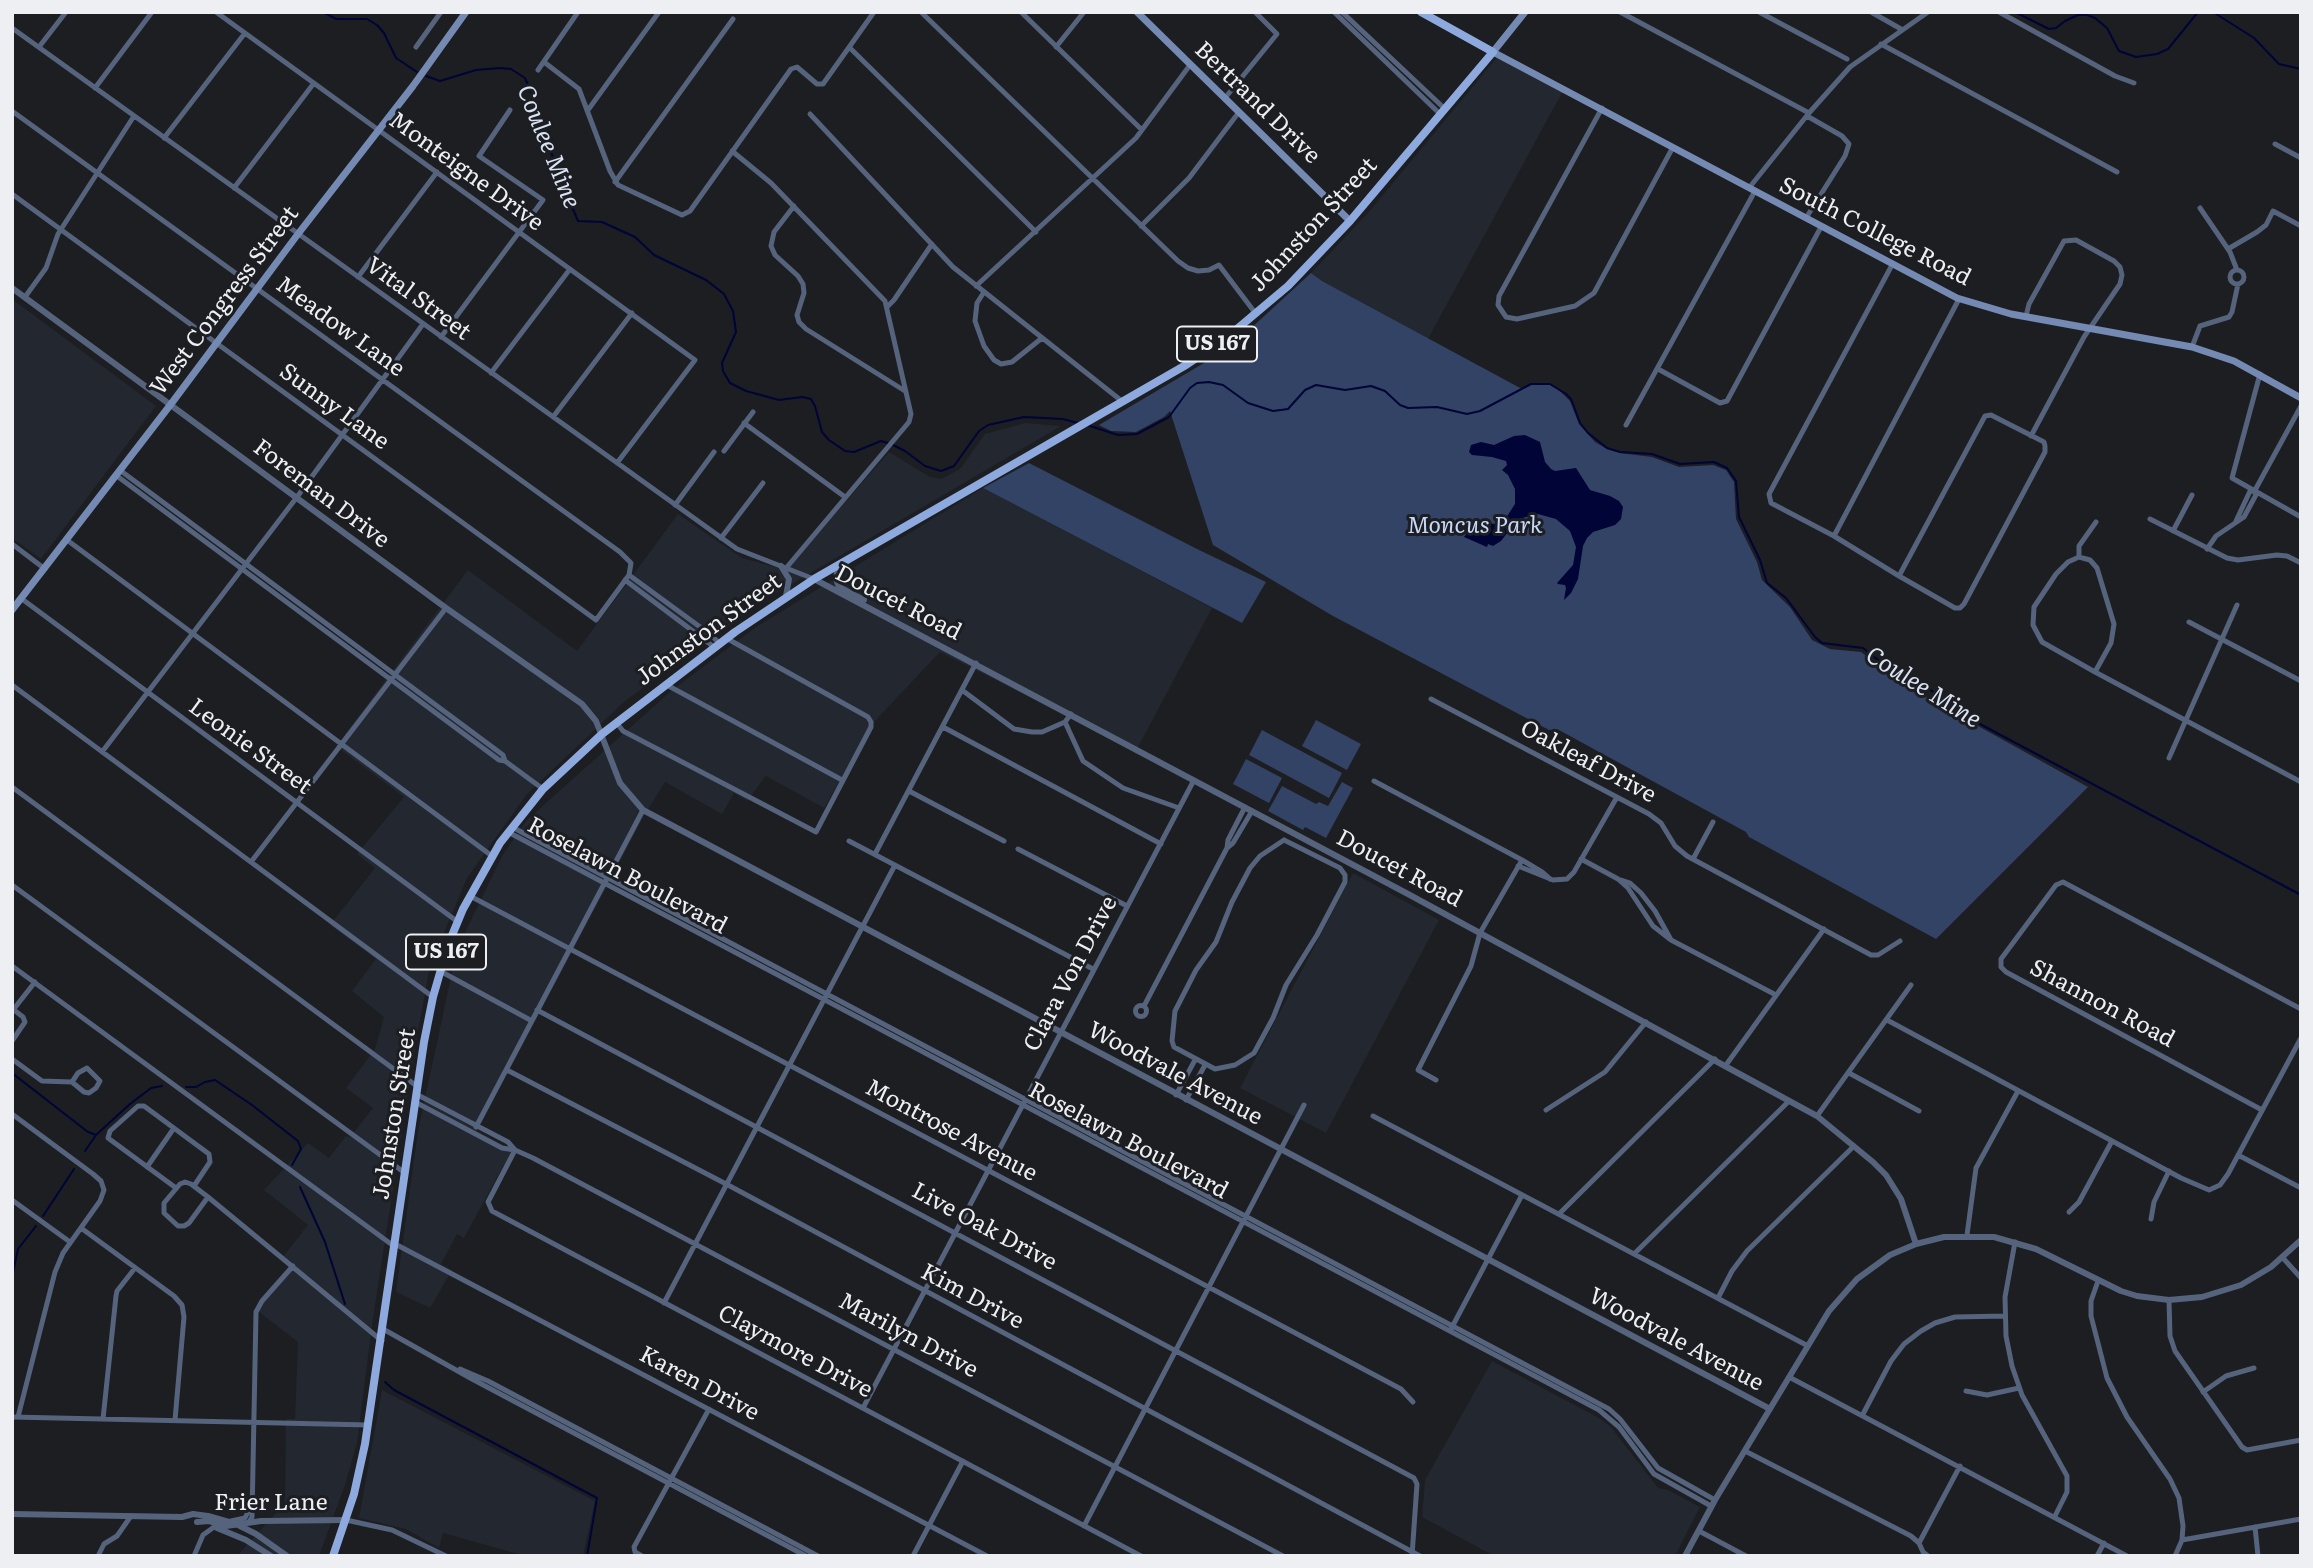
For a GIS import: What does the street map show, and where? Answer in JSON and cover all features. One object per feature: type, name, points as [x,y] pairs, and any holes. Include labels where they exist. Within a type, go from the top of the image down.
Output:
[{"type":"main road","name":"West Congress Street","points":[[12,610],[172,404],[298,234],[380,131],[466,12]]},
{"type":"main road","name":"Bertrand Drive","points":[[1136,12],[1350,221]]},
{"type":"main road","points":[[1420,12],[1493,52]]},
{"type":"main road","name":"Johnston Street","points":[[333,1556],[346,1520],[369,1425],[416,1094],[433,997],[458,922],[492,856],[510,829],[543,789],[602,734],[719,643],[786,596],[1123,402],[1211,349],[1256,314],[1293,281],[1350,221],[1525,12]]},
{"type":"main road","name":"South College Road","points":[[1493,52],[1959,299],[1988,309],[2192,347],[2234,361],[2301,398]]},
{"type":"street","points":[[39,47],[66,12]]},
{"type":"street","points":[[95,88],[152,12]]},
{"type":"street","name":"Monteigne Drive","points":[[216,12],[695,360],[617,463]]},
{"type":"street","points":[[416,47],[441,12]]},
{"type":"street","points":[[538,70],[578,12]]},
{"type":"street","points":[[588,110],[659,12]]},
{"type":"street","points":[[544,62],[576,85],[615,181],[621,187],[666,209],[685,215],[791,69],[800,69],[821,85],[874,12]]},
{"type":"street","points":[[921,12],[1141,226],[1188,268],[1203,271],[1219,265],[1256,314]]},
{"type":"street","points":[[1021,12],[1142,130]]},
{"type":"street","points":[[1056,47],[1084,12]]},
{"type":"street","points":[[1225,98],[1277,34],[1255,12]]},
{"type":"street","points":[[1334,12],[1443,112]]},
{"type":"street","points":[[1342,12],[1371,44]]},
{"type":"street","points":[[1620,12],[1808,115],[1847,141],[1849,147],[1806,218]]},
{"type":"street","points":[[1759,12],[1847,60]]},
{"type":"street","points":[[1871,12],[1902,29]]},
{"type":"street","points":[[1626,425],[1752,189],[1808,115],[1850,67],[1927,12]]},
{"type":"street","points":[[1999,12],[2115,76],[2134,83]]},
{"type":"street","points":[[615,181],[733,19]]},
{"type":"street","name":"Vital Street","points":[[12,28],[721,538],[746,554],[814,579]]},
{"type":"street","points":[[164,138],[244,33]]},
{"type":"street","points":[[1881,44],[2118,172]]},
{"type":"street","points":[[849,47],[1036,232]]},
{"type":"street","points":[[976,286],[1093,180],[1142,130],[1191,65]]},
{"type":"street","points":[[234,188],[314,83]]},
{"type":"street","points":[[1601,108],[1499,296],[1498,305],[1506,317],[1517,319],[1575,306],[1594,293],[1673,147]]},
{"type":"street","points":[[441,337],[543,201],[480,156],[510,110]]},
{"type":"street","name":"Meadow Lane","points":[[12,111],[620,552],[631,564],[627,577]]},
{"type":"street","points":[[1141,226],[1189,178],[1239,112]]},
{"type":"street","points":[[810,114],[932,244],[976,286],[1123,402]]},
{"type":"street","points":[[25,297],[46,268],[61,229],[134,116]]},
{"type":"street","points":[[2275,144],[2301,158]]},
{"type":"street","points":[[732,151],[771,183],[885,302],[911,418],[784,566],[789,579],[786,596]]},
{"type":"street","points":[[358,277],[438,172]]},
{"type":"street","name":"Sunny Lane","points":[[12,194],[596,620],[627,577]]},
{"type":"street","points":[[794,206],[770,242],[775,255],[803,282],[804,289],[797,315],[799,321],[806,329],[905,391]]},
{"type":"street","points":[[2192,347],[2200,326],[2229,317],[2238,284],[2244,278],[2200,208]]},
{"type":"street","points":[[2228,249],[2266,225],[2273,211],[2301,226]]},
{"type":"street","points":[[1658,369],[1724,403],[1730,397],[1821,226]]},
{"type":"street","points":[[2026,316],[2029,304],[2064,241],[2074,239],[2114,261],[2122,272],[2120,284],[2084,337],[2031,436]]},
{"type":"street","points":[[887,307],[932,244]]},
{"type":"street","points":[[1892,265],[1769,494],[1774,506],[1833,536],[1899,576],[1955,608],[1960,608],[2045,452],[2044,442],[1991,415],[1986,415],[1899,576]]},
{"type":"street","points":[[491,373],[570,269]]},
{"type":"street","points":[[2237,270],[2233,271],[2230,277],[2238,284]]},
{"type":"street","name":"Foreman Drive","points":[[12,288],[446,608],[582,704],[596,721],[602,734]]},
{"type":"street","points":[[984,292],[977,303],[975,321],[984,346],[994,360],[1001,364],[1012,362],[1042,338]]},
{"type":"street","points":[[1833,536],[1959,299]]},
{"type":"street","points":[[553,417],[632,313]]},
{"type":"street","points":[[102,752],[343,435],[423,324]]},
{"type":"street","points":[[2260,374],[2232,478],[2301,517]]},
{"type":"street","points":[[2207,549],[2216,536],[2234,524],[2301,406]]},
{"type":"street","points":[[724,451],[752,412]]},
{"type":"street","points":[[744,423],[845,497]]},
{"type":"street","points":[[675,505],[714,452]]},
{"type":"street","points":[[119,473],[392,676],[499,760],[505,761],[543,789]]},
{"type":"street","points":[[721,538],[763,483]]},
{"type":"street","points":[[2173,531],[2192,495]]},
{"type":"street","points":[[2150,519],[2227,558],[2238,560],[2277,555],[2287,556],[2301,563]]},
{"type":"street","points":[[2079,557],[2079,547],[2096,522]]},
{"type":"street","points":[[67,540],[492,856]]},
{"type":"street","points":[[12,544],[45,569]]},
{"type":"street","points":[[2095,672],[2111,643],[2114,624],[2097,568],[2090,560],[2079,557],[2068,562],[2056,574],[2035,607],[2032,619],[2035,631],[2046,645],[2095,672],[2301,782]]},
{"type":"street","points":[[838,566],[835,579],[839,587],[932,637],[944,647]]},
{"type":"street","points":[[617,722],[624,731],[816,832],[871,727],[868,717],[719,643],[627,577]]},
{"type":"street","name":"Doucet Road","points":[[814,579],[1195,780],[1817,1116],[1873,1161],[1892,1183],[1901,1199],[1916,1244]]},
{"type":"street","name":"Leonie Street","points":[[22,599],[458,922]]},
{"type":"street","points":[[2169,758],[2237,605]]},
{"type":"street","points":[[251,862],[446,608]]},
{"type":"street","points":[[2189,622],[2301,681]]},
{"type":"street","points":[[875,854],[976,663]]},
{"type":"street","points":[[665,684],[842,780]]},
{"type":"street","points":[[12,685],[433,997]]},
{"type":"street","points":[[962,690],[1014,729],[1042,732],[1065,722],[1071,714]]},
{"type":"street","name":"Oakleaf Drive","points":[[1431,699],[1657,819],[1675,846],[1693,859],[1873,955],[1878,955],[1900,941]]},
{"type":"street","points":[[1065,722],[1083,761],[1123,788],[1179,808]]},
{"type":"street","points":[[943,727],[1161,844]]},
{"type":"street","name":"Woodvale Avenue","points":[[602,734],[620,783],[643,810],[1770,1409]]},
{"type":"street","name":"Clara Von Drive","points":[[863,1408],[1195,780]]},
{"type":"street","points":[[1374,781],[1520,863],[1558,881],[1567,879],[1617,797]]},
{"type":"street","points":[[12,788],[416,1094]]},
{"type":"street","points":[[909,791],[1004,841]]},
{"type":"street","points":[[1144,1006],[1227,848],[1228,840],[1245,807]]},
{"type":"street","points":[[472,1132],[643,810]]},
{"type":"street","points":[[1227,848],[1233,843],[1252,811]]},
{"type":"street","points":[[1693,859],[1713,822]]},
{"type":"street","name":"Roselawn Boulevard","points":[[510,829],[1600,1408],[1633,1442],[1648,1468],[1713,1503]]},
{"type":"street","points":[[1284,840],[1340,868],[1345,875],[1345,882],[1286,985],[1273,1018],[1254,1053],[1225,1069],[1215,1069],[1195,1060],[1173,1045],[1173,1017],[1196,970],[1216,942],[1250,867],[1260,856],[1284,840],[1290,831]]},
{"type":"street","points":[[849,841],[1093,969]]},
{"type":"street","points":[[1018,849],[1127,906]]},
{"type":"street","points":[[1581,859],[1618,879],[1628,888],[1653,926],[1671,940],[1776,995]]},
{"type":"street","points":[[1436,1080],[1418,1070],[1471,966],[1480,933],[1520,863]]},
{"type":"street","points":[[664,1303],[895,865]]},
{"type":"street","name":"Shannon Road","points":[[2262,1110],[2006,972],[2001,967],[2001,959],[2056,885],[2063,882],[2301,1009]]},
{"type":"street","points":[[12,885],[405,1173]]},
{"type":"street","name":"Montrose Avenue","points":[[470,896],[1401,1389],[1413,1402]]},
{"type":"street","points":[[1726,1065],[1824,929]]},
{"type":"street","name":"Karen Drive","points":[[12,966],[388,1242],[987,1556]]},
{"type":"street","points":[[440,971],[532,1021]]},
{"type":"street","points":[[12,1041],[24,1022],[23,1017],[13,1009],[34,982]]},
{"type":"street","points":[[1817,1116],[1911,985]]},
{"type":"street","name":"Live Oak Drive","points":[[537,1010],[1414,1478],[1417,1484],[1413,1554]]},
{"type":"street","points":[[1887,1020],[2207,1190],[2217,1187],[2225,1178],[2298,1051],[2301,1038]]},
{"type":"street","points":[[1546,1110],[1605,1072],[1646,1022]]},
{"type":"street","points":[[12,1059],[42,1081],[72,1082],[84,1092],[89,1093],[100,1081],[87,1068],[78,1073],[72,1082]]},
{"type":"street","points":[[1559,1214],[1715,1059]]},
{"type":"street","points":[[1176,1095],[1195,1060]]},
{"type":"street","points":[[1186,1100],[1205,1065]]},
{"type":"street","name":"Kim Drive","points":[[507,1070],[728,1185],[1420,1556]]},
{"type":"street","points":[[1849,1073],[1919,1111]]},
{"type":"street","points":[[1968,1235],[1976,1168],[2018,1091]]},
{"type":"street","name":"Marilyn Drive","points":[[416,1094],[510,1144],[515,1150]]},
{"type":"street","name":"Marilyn Drive","points":[[416,1094],[472,1132],[502,1148],[515,1150],[1283,1556]]},
{"type":"street","points":[[1634,1254],[1789,1101]]},
{"type":"street","points":[[176,1188],[109,1139],[110,1131],[140,1105],[211,1157],[194,1186]]},
{"type":"street","points":[[1084,1526],[1304,1105]]},
{"type":"street","points":[[12,1114],[101,1181],[103,1195],[71,1242],[55,1272],[15,1417],[369,1425]]},
{"type":"street","points":[[1373,1116],[1808,1346]]},
{"type":"street","points":[[147,1167],[174,1128]]},
{"type":"street","points":[[2069,1212],[2079,1202],[2112,1141]]},
{"type":"street","points":[[1718,1298],[1747,1251],[1854,1146]]},
{"type":"street","name":"Claymore Drive","points":[[515,1150],[488,1202],[491,1210],[1141,1556]]},
{"type":"street","points":[[2238,1155],[2301,1188]]},
{"type":"street","points":[[2151,1219],[2154,1202],[2169,1171]]},
{"type":"street","points":[[208,1197],[190,1223],[181,1226],[165,1216],[164,1203],[176,1188],[185,1182],[194,1186],[208,1197],[293,1266],[382,1341]]},
{"type":"street","points":[[1451,1329],[1522,1195]]},
{"type":"street","points":[[12,1200],[71,1242]]},
{"type":"street","points":[[80,1228],[174,1296],[184,1309],[175,1420]]},
{"type":"street","points":[[1685,1556],[1713,1503],[1836,1301],[1857,1279],[1879,1262],[1916,1244],[1944,1237],[1994,1237],[2036,1249],[2098,1281],[2129,1293],[2169,1300],[2197,1298],[2232,1289],[2265,1272],[2301,1240]]},
{"type":"street","points":[[2015,1242],[2004,1316],[2008,1349],[2019,1388],[2067,1476],[2067,1492],[2055,1516]]},
{"type":"street","points":[[2283,1258],[2301,1278]]},
{"type":"street","points":[[249,1522],[252,1517],[256,1312],[262,1301],[293,1266]]},
{"type":"street","points":[[103,1419],[117,1291],[135,1268]]},
{"type":"street","points":[[2098,1281],[2091,1301],[2091,1316],[2113,1393],[2176,1490],[2182,1510],[2182,1540],[2175,1556]]},
{"type":"street","points":[[2169,1300],[2172,1344],[2242,1447],[2246,1450],[2301,1440]]},
{"type":"street","points":[[1863,1414],[1891,1361],[1904,1345],[1921,1331],[1955,1317],[2004,1316]]},
{"type":"street","points":[[383,1329],[472,1379],[818,1556]]},
{"type":"street","points":[[2203,1392],[2226,1376],[2254,1368]]},
{"type":"street","points":[[1789,1377],[2127,1556]]},
{"type":"street","points":[[1966,1391],[1994,1395],[2019,1388]]},
{"type":"street","points":[[642,1556],[635,1550],[709,1409]]},
{"type":"street","points":[[1745,1451],[1911,1536],[1919,1542],[1928,1556]]},
{"type":"street","points":[[913,1556],[963,1461]]},
{"type":"street","points":[[1919,1542],[1960,1466]]},
{"type":"street","points":[[670,1481],[806,1556]]},
{"type":"street","points":[[233,1523],[245,1518],[251,1506]]},
{"type":"street","points":[[12,1514],[182,1517],[246,1540],[271,1556]]},
{"type":"street","points":[[182,1517],[193,1514],[233,1523],[256,1534],[287,1556]]},
{"type":"street","points":[[98,1556],[104,1545],[117,1536],[131,1515]]},
{"type":"street","points":[[2182,1540],[2301,1519]]},
{"type":"street","points":[[346,1520],[392,1530],[446,1556]]},
{"type":"street","name":"Frier Lane","points":[[197,1522],[209,1521],[226,1526],[249,1522],[346,1520]]},
{"type":"street","points":[[197,1522],[203,1535]]},
{"type":"street","points":[[194,1556],[203,1535],[214,1527]]},
{"type":"street","points":[[2255,1527],[2258,1556]]},
{"type":"street","points":[[1699,1531],[1746,1556]]},
{"type":"street","points":[[2097,1556],[2104,1543]]},
{"type":"shaded area","points":[[1499,55],[1564,89],[1428,339],[1311,273],[1368,213]]},
{"type":"shaded area","points":[[12,299],[156,406],[41,559],[12,538]]},
{"type":"shaded area","points":[[1025,423],[1061,426],[761,602],[625,701],[527,794],[467,878],[430,966],[373,1318],[357,1443],[345,1485],[319,1556],[237,1556],[285,1503],[286,1419],[295,1419],[298,1342],[259,1312],[261,1305],[294,1268],[282,1258],[308,1225],[264,1190],[308,1143],[329,1158],[373,1108],[346,1088],[375,1049],[384,1017],[352,991],[376,959],[330,925],[375,868],[357,854],[404,797],[336,746],[468,570],[577,651],[678,514],[742,558],[786,570],[889,452],[930,477],[941,479],[960,469],[985,434]]},
{"type":"shaded area","points":[[1525,435],[1540,442],[1545,462],[1551,469],[1555,471],[1576,468],[1590,490],[1610,496],[1623,507],[1621,519],[1615,525],[1593,532],[1587,538],[1583,546],[1578,579],[1564,600],[1565,585],[1557,583],[1573,565],[1576,547],[1570,531],[1556,519],[1538,514],[1518,519],[1501,541],[1493,546],[1488,544],[1487,547],[1464,537],[1467,533],[1476,533],[1473,524],[1477,521],[1495,524],[1504,521],[1515,504],[1515,489],[1508,475],[1502,470],[1507,465],[1506,461],[1472,455],[1469,452],[1471,445],[1481,442],[1494,445],[1514,436]]},
{"type":"shaded area","points":[[983,488],[1212,608],[1136,751],[940,652],[875,721],[824,808],[766,776],[747,801],[734,793],[722,814],[665,782],[644,816],[477,1131],[512,1150],[464,1238],[457,1234],[441,1264],[452,1270],[430,1308],[396,1292],[418,1131],[457,949],[502,856],[527,820],[671,691],[756,627]]},
{"type":"shaded area","points":[[1353,873],[1439,920],[1326,1133],[1240,1088]]},
{"type":"shaded area","points":[[1492,1361],[1599,1418],[1611,1427],[1658,1488],[1668,1490],[1700,1507],[1675,1556],[1494,1556],[1422,1517],[1425,1480]]},
{"type":"shaded area","points":[[382,1390],[595,1501],[583,1556],[525,1556],[443,1533],[439,1548],[406,1529],[359,1518]]},
{"type":"green space","name":"Moncus Park","points":[[1311,273],[1522,389],[1531,385],[1550,385],[1558,389],[1570,401],[1579,424],[1595,442],[1607,449],[1652,457],[1679,467],[1713,465],[1726,470],[1734,482],[1736,519],[1757,562],[1762,580],[1790,607],[1812,640],[1830,649],[1861,652],[1886,670],[1911,682],[1924,696],[2088,787],[1936,939],[1557,729],[1549,730],[1333,616],[1213,545],[1170,411],[1136,432],[1111,431],[1099,425],[1204,363],[1249,330]]},
{"type":"green space","points":[[1029,463],[1266,582],[1242,623],[983,488]]},
{"type":"green space","points":[[1316,720],[1361,744],[1347,770],[1302,746]]},
{"type":"green space","points":[[1262,730],[1342,773],[1329,798],[1249,755]]},
{"type":"green space","points":[[1246,759],[1282,778],[1269,803],[1233,784]]},
{"type":"green space","points":[[1342,782],[1353,788],[1326,838],[1305,827],[1303,830],[1268,811],[1282,786],[1316,804],[1319,802],[1328,806]]},
{"type":"waterway","name":"Coulee Mine","points":[[323,12],[336,19],[367,19],[377,25],[396,58],[417,72]]},
{"type":"waterway","points":[[2015,12],[2049,29],[2056,28],[2078,15],[2087,15],[2107,28],[2119,51],[2136,57],[2157,54],[2168,49],[2198,12]]},
{"type":"waterway","points":[[2213,12],[2254,38],[2279,64],[2301,69]]},
{"type":"waterway","name":"Coulee Mine","points":[[426,76],[440,81],[476,70],[500,68],[511,69],[525,78],[543,120],[551,153],[569,188],[572,207],[578,221],[602,222],[635,237],[654,255],[706,280],[724,294],[733,311],[736,332],[722,363],[730,383],[746,391],[779,400],[802,397],[811,399],[822,432],[845,451],[854,452],[881,441],[888,443]]},
{"type":"waterway","name":"Coulee Mine","points":[[1087,425],[1118,435],[1137,434],[1169,417],[1190,388],[1197,383],[1223,385],[1248,403],[1273,411],[1288,409],[1305,390],[1316,385],[1345,390],[1371,386],[1385,391],[1400,405],[1408,408],[1437,407],[1467,414],[1480,411],[1531,384],[1550,384],[1571,399],[1580,423],[1607,448],[1620,452],[1652,454],[1680,464],[1714,462],[1727,468],[1736,481],[1739,517],[1760,560],[1767,583],[1786,598],[1822,643],[1863,648],[1887,667],[1913,678],[1980,724],[2301,895]]},
{"type":"waterway","name":"Coulee Mine","points":[[893,445],[925,466],[941,471],[954,466],[979,431],[988,425],[1024,417],[1063,419],[1078,423]]},
{"type":"waterway","points":[[12,1073],[88,1132],[96,1135]]},
{"type":"waterway","points":[[186,1087],[196,1087],[215,1080],[252,1105],[298,1141],[301,1149],[292,1165]]},
{"type":"waterway","points":[[85,1151],[96,1135],[130,1104],[151,1088],[162,1086]]},
{"type":"waterway","points":[[43,1216],[74,1169]]},
{"type":"waterway","points":[[300,1187],[325,1242],[345,1304]]},
{"type":"waterway","points":[[12,1277],[18,1249],[36,1226]]},
{"type":"waterway","points":[[385,1382],[394,1390],[597,1498],[587,1556]]}]
